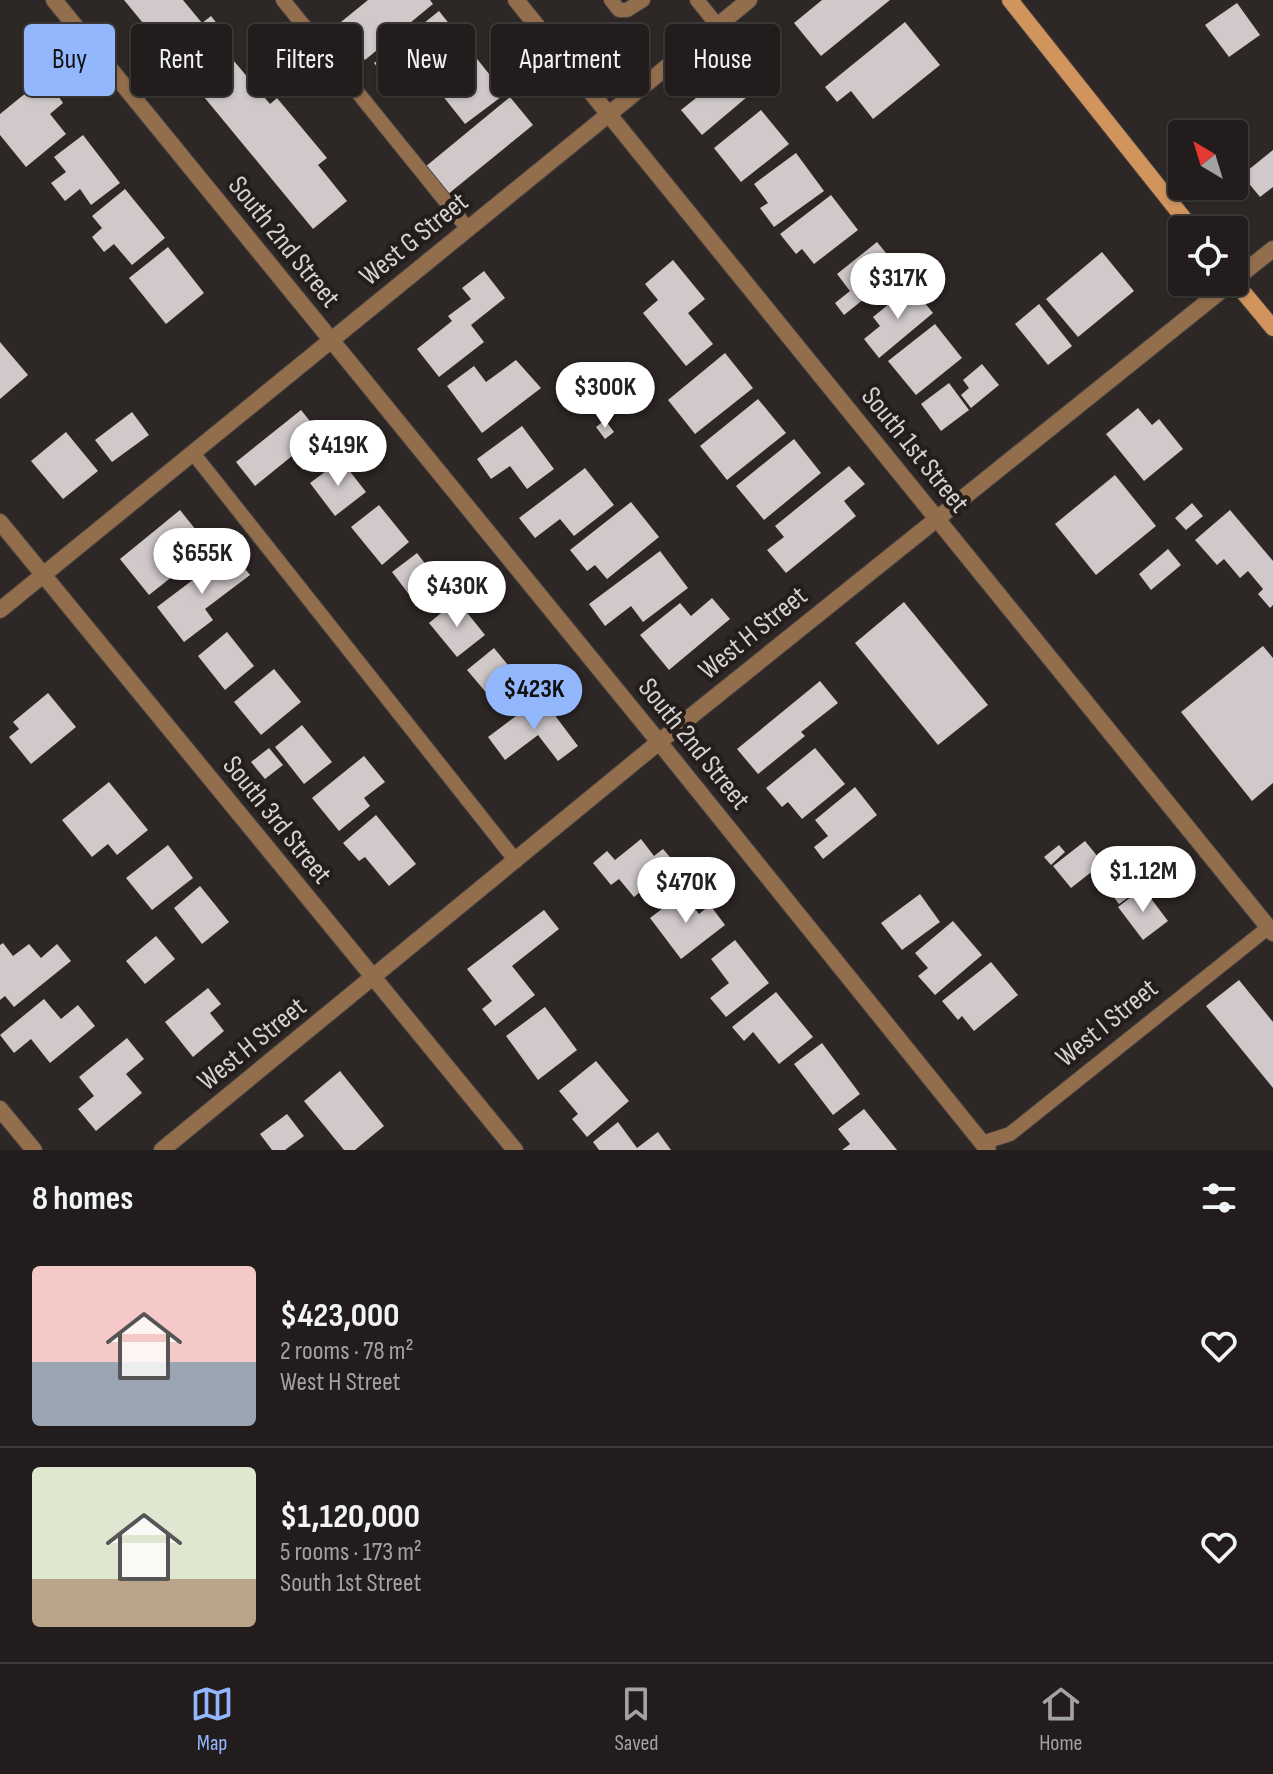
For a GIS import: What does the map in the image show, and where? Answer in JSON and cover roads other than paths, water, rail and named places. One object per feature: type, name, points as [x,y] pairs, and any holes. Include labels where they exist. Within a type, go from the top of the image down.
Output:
[{"type":"main road","points":[[1010,0],[1182,216]]},
{"type":"main road","points":[[1246,296],[1273,328]]},
{"type":"street","name":"South 2nd Street","points":[[54,0],[659,742],[981,1148]]},
{"type":"street","name":"South 1st Street","points":[[516,0],[1271,930]]},
{"type":"street","name":"West G Street","points":[[720,24],[749,0]]},
{"type":"street","name":"West G Street","points":[[0,610],[665,69]]},
{"type":"street","name":"West H Street","points":[[1248,269],[1273,249]]},
{"type":"street","name":"West H Street","points":[[162,1150],[659,742],[1214,296]]},
{"type":"street","name":"South 3rd Street","points":[[0,522],[515,1150]]},
{"type":"street","points":[[0,1109],[34,1150]]},
{"type":"lane","points":[[283,0],[468,229]]},
{"type":"lane","points":[[611,0],[619,10],[627,10],[643,0]]},
{"type":"lane","points":[[697,0],[716,24]]},
{"type":"lane","points":[[193,453],[516,861]]},
{"type":"lane","name":"West I Street","points":[[981,1148],[1016,1129],[1271,930]]}]
